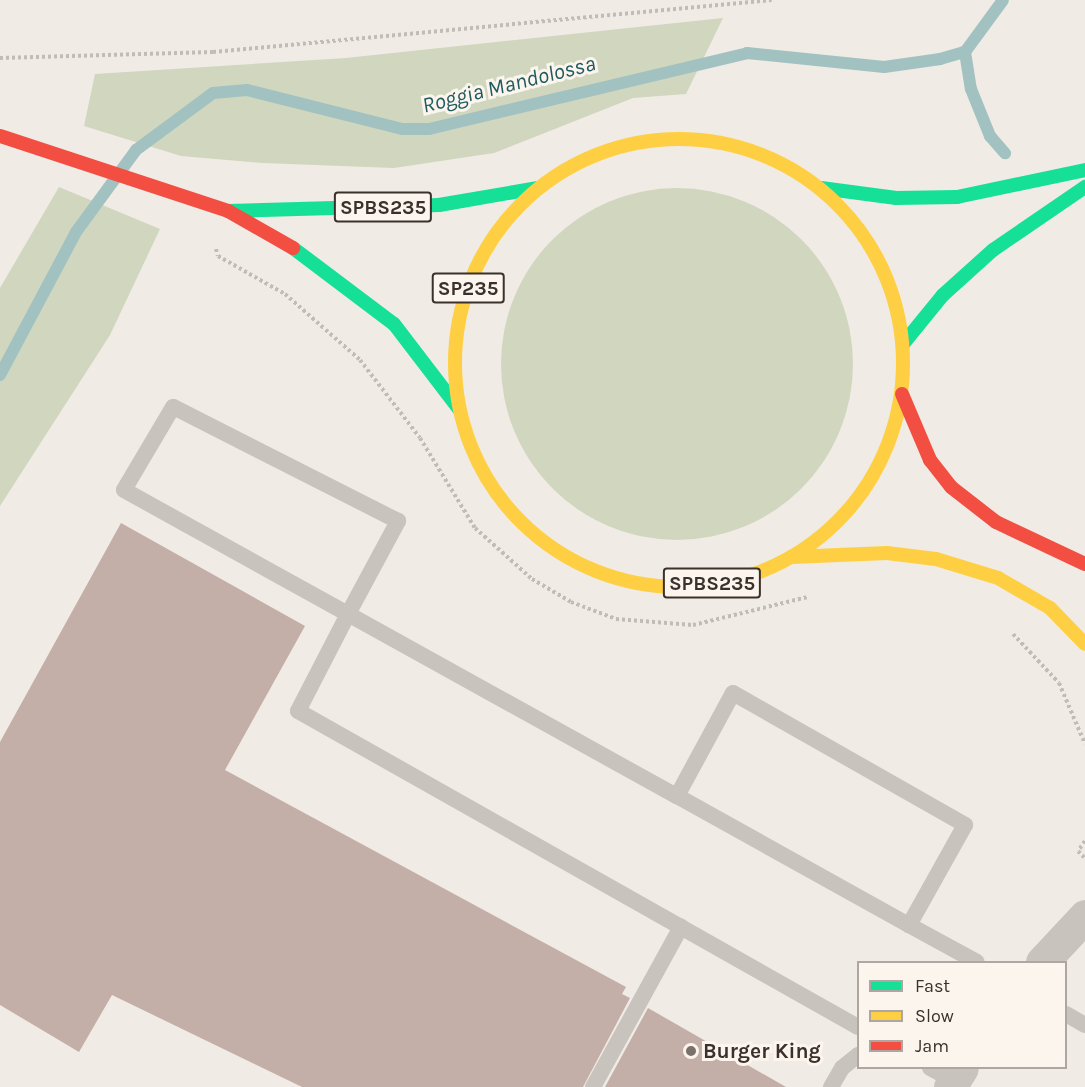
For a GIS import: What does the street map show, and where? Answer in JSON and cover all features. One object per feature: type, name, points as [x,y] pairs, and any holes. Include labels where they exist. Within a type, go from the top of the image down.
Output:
[{"type":"main road","name":"SPBS235","points":[[0,136],[228,211],[320,264],[394,324],[459,409],[476,459],[504,503],[542,540],[587,567],[638,583],[690,587],[742,578],[791,557],[853,505],[880,462],[902,394],[903,344]]},
{"type":"main road","name":"SPBS235","points":[[228,211],[439,205],[537,188],[589,156],[658,140],[710,140],[769,157],[821,189],[896,198],[957,197],[1001,192],[1085,170]]},
{"type":"main road","points":[[903,344],[943,295],[993,250],[1085,187]]},
{"type":"main road","name":"SP235","points":[[459,409],[454,360],[459,311],[476,265],[502,224],[537,188]]},
{"type":"main road","points":[[821,189],[853,220],[878,258],[895,299],[903,344]]},
{"type":"main road","points":[[902,394],[930,460],[951,487],[996,522],[1085,564]]},
{"type":"main road","points":[[791,557],[888,553],[936,559],[998,578],[1050,608],[1085,644]]},
{"type":"street","points":[[1044,961],[1085,916]]},
{"type":"lane","points":[[857,1026],[298,711],[348,614],[398,521],[173,407],[124,489],[348,614],[973,961]]},
{"type":"lane","points":[[677,796],[733,693],[965,825],[909,925]]},
{"type":"lane","points":[[593,1087],[681,927]]},
{"type":"lane","points":[[1067,1015],[1085,1025]]},
{"type":"lane","points":[[831,1087],[842,1068],[857,1055]]},
{"type":"path","points":[[0,58],[213,52],[772,0]]},
{"type":"path","points":[[203,203],[218,256],[285,294],[360,360],[420,438],[475,528],[532,579],[571,602],[654,626],[733,619],[819,593]]},
{"type":"path","points":[[1010,632],[1059,683],[1085,744]]},
{"type":"path","points":[[1085,841],[1078,851],[1085,858]]},
{"type":"green space","points":[[723,18],[686,94],[633,98],[494,153],[394,168],[263,163],[181,156],[84,126],[95,74],[346,58]]},
{"type":"green space","points":[[59,187],[160,229],[110,335],[0,506],[0,288]]},
{"type":"green space","points":[[677,188],[711,192],[744,202],[775,218],[801,240],[823,266],[839,297],[849,330],[853,364],[849,398],[839,431],[823,462],[801,488],[775,510],[744,526],[711,536],[677,540],[643,536],[610,526],[579,510],[553,488],[531,462],[515,431],[505,398],[501,364],[505,330],[515,297],[531,266],[553,240],[579,218],[610,202],[643,192]]},
{"type":"building","points":[[121,523],[305,626],[225,770],[626,987],[622,994],[630,998],[583,1087],[302,1087],[112,995],[79,1052],[0,1005],[0,742]]},
{"type":"building","name":"Burger King","points":[[648,1008],[786,1087],[605,1087]]},
{"type":"waterway","name":"Roggia Mandolossa","points":[[0,375],[76,232],[136,150],[213,93],[247,90],[402,129],[429,129],[747,53],[884,67],[940,59],[965,52],[1003,0]]},
{"type":"waterway","points":[[965,52],[971,89],[990,136],[1005,153]]},
{"type":"traffic: fast","points":[[821,188],[896,198],[957,197],[1085,170]]},
{"type":"traffic: fast","points":[[903,344],[943,295],[993,250],[1085,187]]},
{"type":"traffic: fast","points":[[228,211],[439,205],[537,188]]},
{"type":"traffic: fast","points":[[293,248],[394,324],[459,409]]},
{"type":"traffic: slow","points":[[679,139],[723,144],[765,156],[803,177],[837,205],[865,239],[886,277],[898,319],[903,363],[898,407],[886,449],[865,487],[837,521],[803,549],[765,570],[723,582],[679,587],[635,582],[593,570],[555,549],[521,521],[493,487],[472,449],[460,407],[455,363],[460,319],[472,277],[493,239],[521,205],[555,177],[593,156],[635,144],[679,139]]},
{"type":"traffic: slow","points":[[791,557],[887,553],[936,559],[998,578],[1050,608],[1085,644]]},
{"type":"traffic: jam","points":[[0,136],[228,211],[293,248]]},
{"type":"traffic: jam","points":[[902,394],[930,460],[951,487],[996,522],[1085,564]]},
{"type":"place","name":"Burger King","points":[[691,1051]]}]
